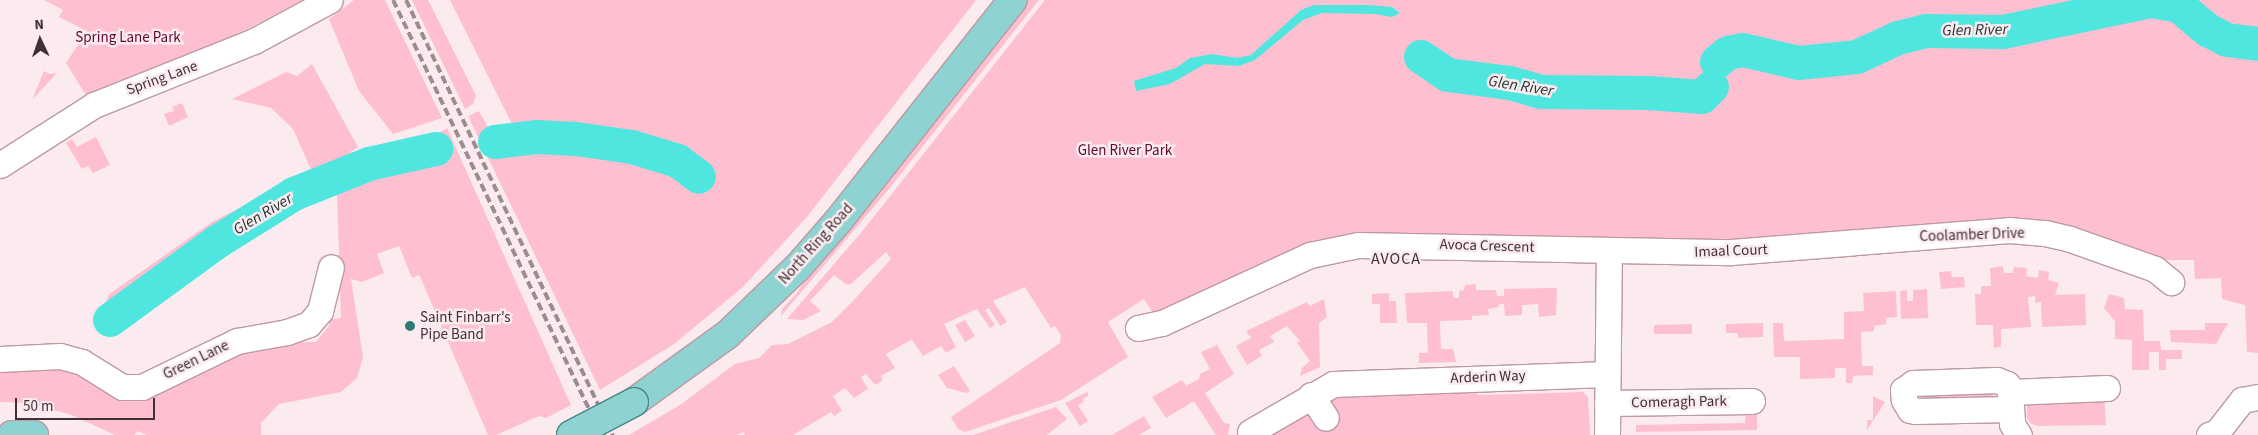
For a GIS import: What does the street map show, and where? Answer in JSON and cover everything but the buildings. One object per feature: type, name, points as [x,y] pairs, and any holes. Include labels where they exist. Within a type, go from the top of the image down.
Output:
[{"type":"main road","name":"North Ring Road","points":[[571,435],[634,402],[727,334],[798,267],[839,220],[1013,0]]},
{"type":"main road","points":[[12,435],[34,435]]},
{"type":"street","name":"Spring Lane","points":[[0,165],[94,105],[254,41],[330,0]]},
{"type":"street","name":"Coolamber Drive","points":[[1853,243],[1981,232],[2045,233],[2155,269],[2171,282]]},
{"type":"street","name":"Imaal Court","points":[[1609,251],[1731,252],[1853,243]]},
{"type":"street","name":"Avoca Crescent","points":[[1138,328],[1162,323],[1293,262],[1335,249],[1391,244],[1609,251]]},
{"type":"street","points":[[1607,435],[1609,251]]},
{"type":"street","name":"Green Lane","points":[[0,359],[60,356],[82,362],[122,387],[142,387],[237,341],[287,332],[309,324],[322,304],[331,267]]},
{"type":"street","name":"Arderin Way","points":[[1250,432],[1310,395],[1333,384],[1607,374]]},
{"type":"street","points":[[2019,435],[2012,424],[2010,400],[2107,388]]},
{"type":"street","points":[[1310,395],[1326,418]]},
{"type":"street","points":[[2209,435],[2217,432],[2242,400],[2258,397]]},
{"type":"street","name":"Comeragh Park","points":[[1607,403],[1752,401]]},
{"type":"green space","name":"Spring Lane Park","points":[[44,0],[303,0],[226,40],[86,95],[66,63],[87,31],[59,17],[63,10]]},
{"type":"green space","points":[[354,0],[385,0],[442,118],[393,134],[359,91],[329,19]]},
{"type":"green space","points":[[412,0],[428,0],[476,96],[473,104],[465,109]]},
{"type":"green space","points":[[450,0],[976,0],[806,218],[743,287],[674,344],[600,390],[468,116],[479,111],[501,152],[519,155],[526,152]]},
{"type":"green space","points":[[1025,0],[1039,0],[889,189],[781,316],[782,309],[797,293],[806,278]]},
{"type":"green space","name":"Glen River Park","points":[[1045,0],[2258,0],[2258,353],[2247,352],[2245,305],[2222,299],[2221,278],[2195,279],[2194,260],[2156,260],[2094,239],[1752,244],[1561,242],[1552,236],[1526,235],[1518,242],[1327,244],[1316,240],[1154,314],[1144,299],[1108,322],[1128,357],[1061,400],[965,432],[958,429],[951,417],[1060,343],[1061,335],[1055,326],[1051,328],[1025,287],[993,301],[1007,322],[1000,326],[989,308],[985,310],[995,325],[990,328],[977,309],[944,324],[956,347],[946,353],[941,346],[923,356],[912,340],[909,341],[886,354],[895,368],[881,376],[883,380],[875,385],[866,374],[861,377],[868,389],[854,398],[845,388],[833,396],[842,411],[834,416],[831,412],[793,435],[745,435],[743,432],[737,435],[629,435],[680,405],[735,364],[759,358],[772,345],[788,344],[832,322],[853,301],[891,259],[886,252],[851,284],[846,284],[834,275],[810,301],[821,311],[803,320],[787,319],[864,229]]},
{"type":"green space","points":[[312,64],[358,147],[350,152],[358,156],[437,134],[447,128],[571,405],[546,418],[539,416],[496,435],[488,435],[422,281],[419,275],[412,278],[399,246],[377,254],[384,273],[362,282],[351,279],[363,357],[357,378],[341,392],[279,404],[261,423],[261,435],[147,435],[138,431],[134,435],[115,435],[69,414],[26,403],[0,402],[0,370],[61,368],[75,371],[104,388],[230,351],[280,343],[316,342],[329,326],[329,320],[341,318],[337,193],[346,190],[345,183],[249,232],[181,277],[117,326],[105,314],[108,295],[212,222],[312,172],[293,129],[271,108],[232,99],[286,72],[297,76]]},
{"type":"green space","points":[[44,71],[50,74],[57,73],[32,100]]},
{"type":"green space","points":[[182,103],[188,117],[169,126],[164,114],[174,111],[172,107]]},
{"type":"green space","points":[[96,137],[110,165],[93,173],[88,166],[82,169],[66,143],[72,139],[77,147]]},
{"type":"green space","points":[[2003,266],[2004,273],[2013,273],[2014,267],[2027,268],[2026,276],[2038,278],[2039,270],[2049,272],[2048,280],[2059,283],[2055,295],[2085,294],[2086,325],[2042,327],[2041,302],[2035,303],[2035,296],[2028,297],[2031,327],[2001,329],[2001,347],[1994,348],[1993,325],[1976,325],[1975,294],[1981,294],[1981,286],[1991,286],[1990,268]]},
{"type":"green space","points":[[1951,271],[1952,277],[1964,277],[1965,287],[1941,289],[1939,272]]},
{"type":"green space","points":[[1476,284],[1476,290],[1496,290],[1497,296],[1504,296],[1504,289],[1557,288],[1556,315],[1539,317],[1538,304],[1522,305],[1522,315],[1505,316],[1504,304],[1499,304],[1499,307],[1488,309],[1489,315],[1472,316],[1472,320],[1440,321],[1441,349],[1453,349],[1456,362],[1419,363],[1419,353],[1428,353],[1427,323],[1407,323],[1405,293],[1453,291],[1453,298],[1459,298],[1459,291],[1464,290],[1465,285]]},
{"type":"green space","points":[[1927,289],[1928,318],[1901,319],[1900,291],[1907,290],[1907,301],[1913,301],[1913,290]]},
{"type":"green space","points":[[1896,291],[1897,317],[1886,318],[1886,324],[1874,326],[1874,331],[1861,332],[1862,366],[1873,366],[1873,375],[1853,376],[1852,383],[1846,383],[1846,368],[1835,368],[1835,378],[1800,379],[1800,357],[1774,357],[1773,323],[1783,323],[1784,341],[1844,339],[1844,312],[1864,311],[1863,293]]},
{"type":"green space","points":[[1389,293],[1389,301],[1396,301],[1397,323],[1380,323],[1380,304],[1372,304],[1372,294]]},
{"type":"green space","points":[[2109,294],[2124,298],[2125,309],[2143,310],[2144,341],[2160,341],[2161,350],[2182,350],[2182,359],[2166,359],[2166,370],[2159,370],[2159,352],[2149,352],[2149,370],[2132,370],[2132,340],[2115,339],[2115,321],[2104,308]]},
{"type":"green space","points":[[1324,299],[1327,317],[1319,323],[1320,367],[1300,376],[1302,368],[1310,361],[1297,343],[1300,341],[1287,326],[1270,336],[1274,342],[1259,350],[1262,356],[1247,365],[1236,346],[1251,338],[1246,331],[1307,302],[1310,306]]},
{"type":"green space","points":[[965,320],[975,336],[965,342],[955,325]]},
{"type":"green space","points":[[1763,323],[1763,337],[1738,338],[1738,333],[1726,333],[1726,324]]},
{"type":"green space","points":[[2205,323],[2228,323],[2216,344],[2171,342],[2170,330],[2205,330]]},
{"type":"green space","points":[[1692,324],[1692,334],[1654,334],[1654,325]]},
{"type":"green space","points":[[1217,345],[1234,374],[1205,393],[1224,423],[1230,424],[1228,435],[1216,435],[1194,401],[1166,418],[1152,397],[1182,380],[1186,386],[1199,379],[1200,374],[1210,369],[1201,352]]},
{"type":"green space","points":[[954,366],[970,391],[966,393],[947,388],[938,375]]},
{"type":"green space","points":[[1993,387],[1993,396],[1921,398],[1921,389]]},
{"type":"green space","points":[[1474,391],[1478,395],[1583,392],[1588,397],[1590,435],[1272,435],[1298,420],[1295,414],[1328,408],[1329,395]]},
{"type":"green space","points":[[1087,392],[1089,395],[1083,399],[1084,402],[1078,405],[1088,421],[1080,426],[1065,403]]},
{"type":"green space","points":[[1873,396],[1885,402],[1867,430],[1867,420],[1873,420]]},
{"type":"green space","points":[[2104,397],[2106,425],[2038,426],[2031,424],[2027,418],[2027,400]]},
{"type":"green space","points":[[1056,407],[1067,419],[1047,435],[973,435]]},
{"type":"green space","points":[[1746,415],[1757,415],[1757,430],[1636,432],[1636,425],[1745,423]]},
{"type":"green space","points":[[1144,416],[1151,428],[1139,435],[1112,435]]},
{"type":"water","points":[[1314,5],[1392,7],[1400,13],[1392,17],[1375,14],[1322,13],[1303,20],[1255,60],[1239,66],[1205,64],[1170,84],[1136,91],[1134,81],[1176,68],[1190,58],[1212,54],[1237,58],[1251,55],[1301,10]]},
{"type":"waterway","name":"Glen River","points":[[1717,62],[1728,53],[1743,50],[1799,63],[1857,57],[1898,38],[1926,31],[2003,32],[2151,1],[2179,6],[2208,30],[2227,40],[2258,44]]},
{"type":"waterway","name":"Glen River","points":[[1421,57],[1448,75],[1510,83],[1542,92],[1649,93],[1702,97],[1712,87]]},
{"type":"waterway","name":"Glen River","points":[[495,142],[537,137],[576,139],[632,147],[678,161],[699,177]]},
{"type":"waterway","name":"Glen River","points":[[110,320],[217,242],[294,194],[369,164],[436,149]]},
{"type":"railway","points":[[393,0],[601,435]]},
{"type":"railway","points":[[406,0],[613,435]]},
{"type":"place","name":"Saint Finbarr's Pipe Band","points":[[410,326]]},
{"type":"district","name":"AVOCA","points":[[1396,259]]}]
